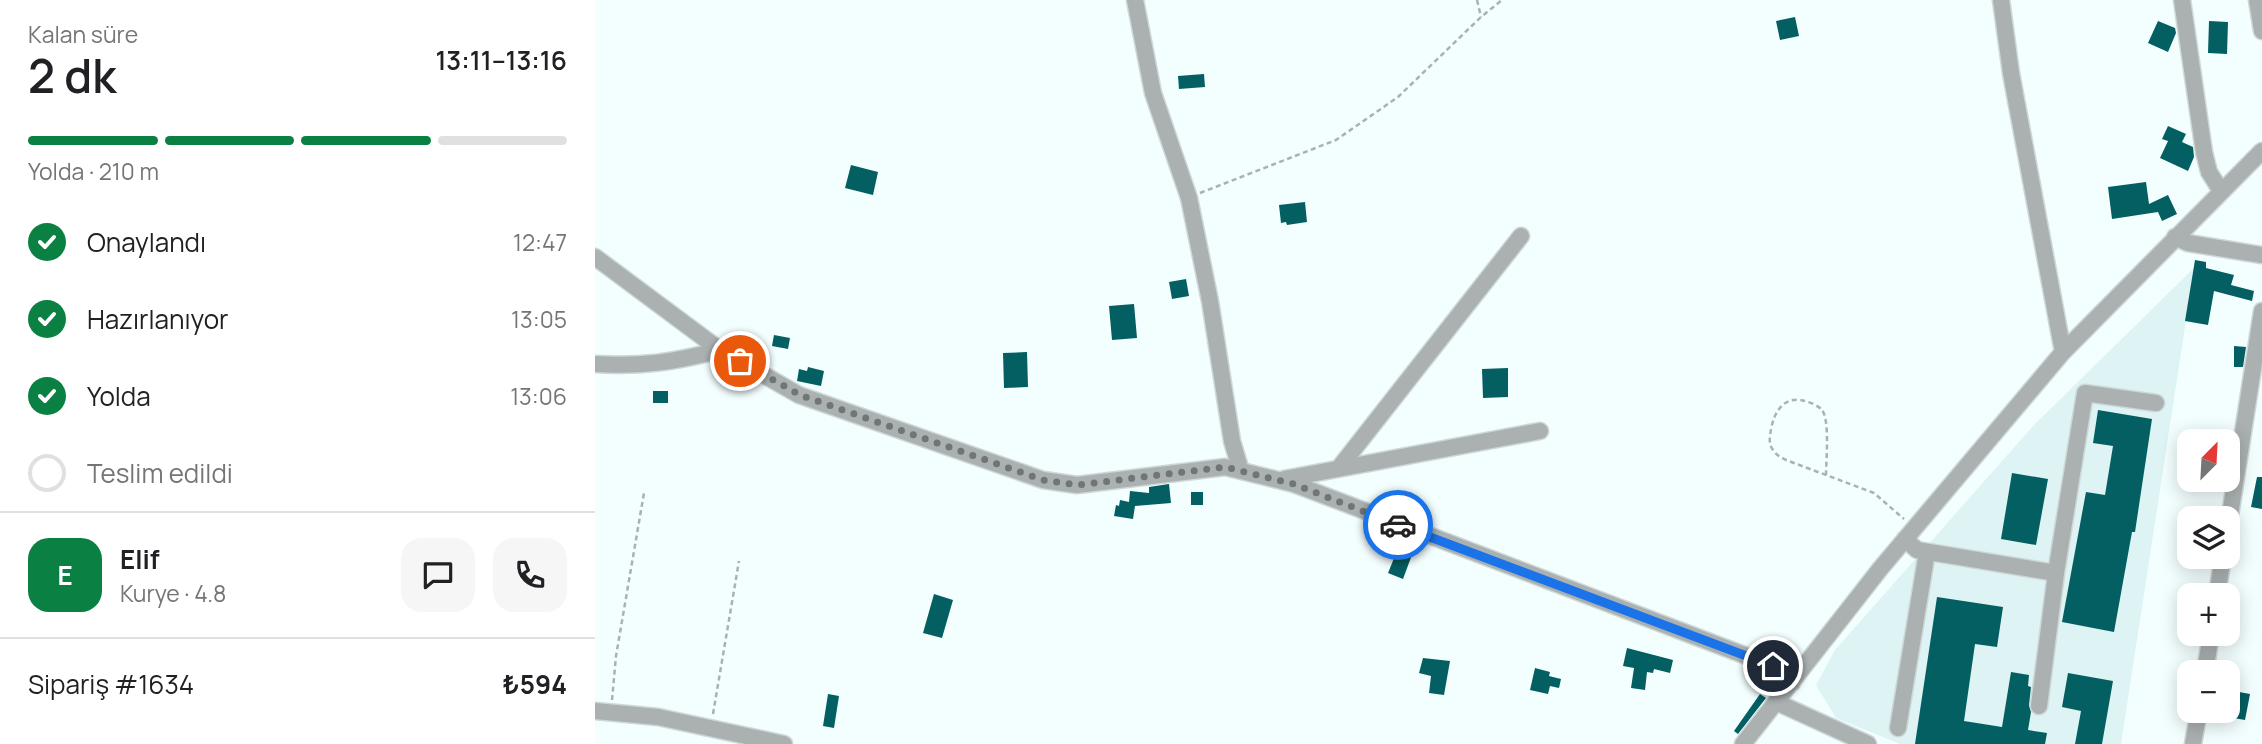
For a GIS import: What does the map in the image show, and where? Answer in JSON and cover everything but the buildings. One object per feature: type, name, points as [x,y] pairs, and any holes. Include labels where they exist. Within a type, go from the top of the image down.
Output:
[{"type":"street","points":[[1135,0],[1153,93],[1189,198],[1210,301],[1232,441],[1241,471]]},
{"type":"street","points":[[2001,0],[2011,73],[2063,352]]},
{"type":"street","points":[[2182,0],[2204,152],[2209,173],[2221,191]]},
{"type":"street","points":[[2257,0],[2262,32]]},
{"type":"street","points":[[1743,744],[1910,534],[2063,352],[2262,151]]},
{"type":"street","points":[[1339,468],[1521,236]]},
{"type":"street","points":[[2175,237],[2188,243],[2262,255]]},
{"type":"street","points":[[595,257],[720,350],[800,395],[1043,480],[1077,485],[1225,467],[1294,484],[1773,666],[1792,682]]},
{"type":"street","points":[[2231,506],[2262,311]]},
{"type":"street","points":[[595,364],[627,366],[678,362],[720,350]]},
{"type":"street","points":[[2039,706],[2056,573],[2085,393],[2156,403]]},
{"type":"street","points":[[1278,480],[1540,431]]},
{"type":"street","points":[[1910,534],[1917,550],[2056,573]]},
{"type":"street","points":[[1898,728],[1927,552]]},
{"type":"street","points":[[1776,702],[1868,744]]},
{"type":"street","points":[[603,711],[711,727],[784,744]]},
{"type":"street","points":[[2193,744],[2197,723]]},
{"type":"path","points":[[1477,0],[1481,17]]},
{"type":"path","points":[[1189,198],[1336,139],[1398,97],[1502,0]]},
{"type":"path","points":[[1826,475],[1826,421],[1822,410],[1798,399],[1786,402],[1778,408],[1773,420],[1769,440],[1771,448],[1786,460],[1826,475],[1874,493],[1910,534]]},
{"type":"path","points":[[603,711],[616,656],[644,493]]},
{"type":"path","points":[[711,727],[739,561]]},
{"type":"shaded area","points":[[2194,268],[2121,744],[1900,744],[1836,718],[1816,685],[1835,650],[2033,426]]},
{"type":"way so far","points":[[740,361],[800,395],[1043,480],[1077,485],[1225,467],[1294,484],[1398,525]]},
{"type":"route","points":[[1398,525],[1773,666]]}]
